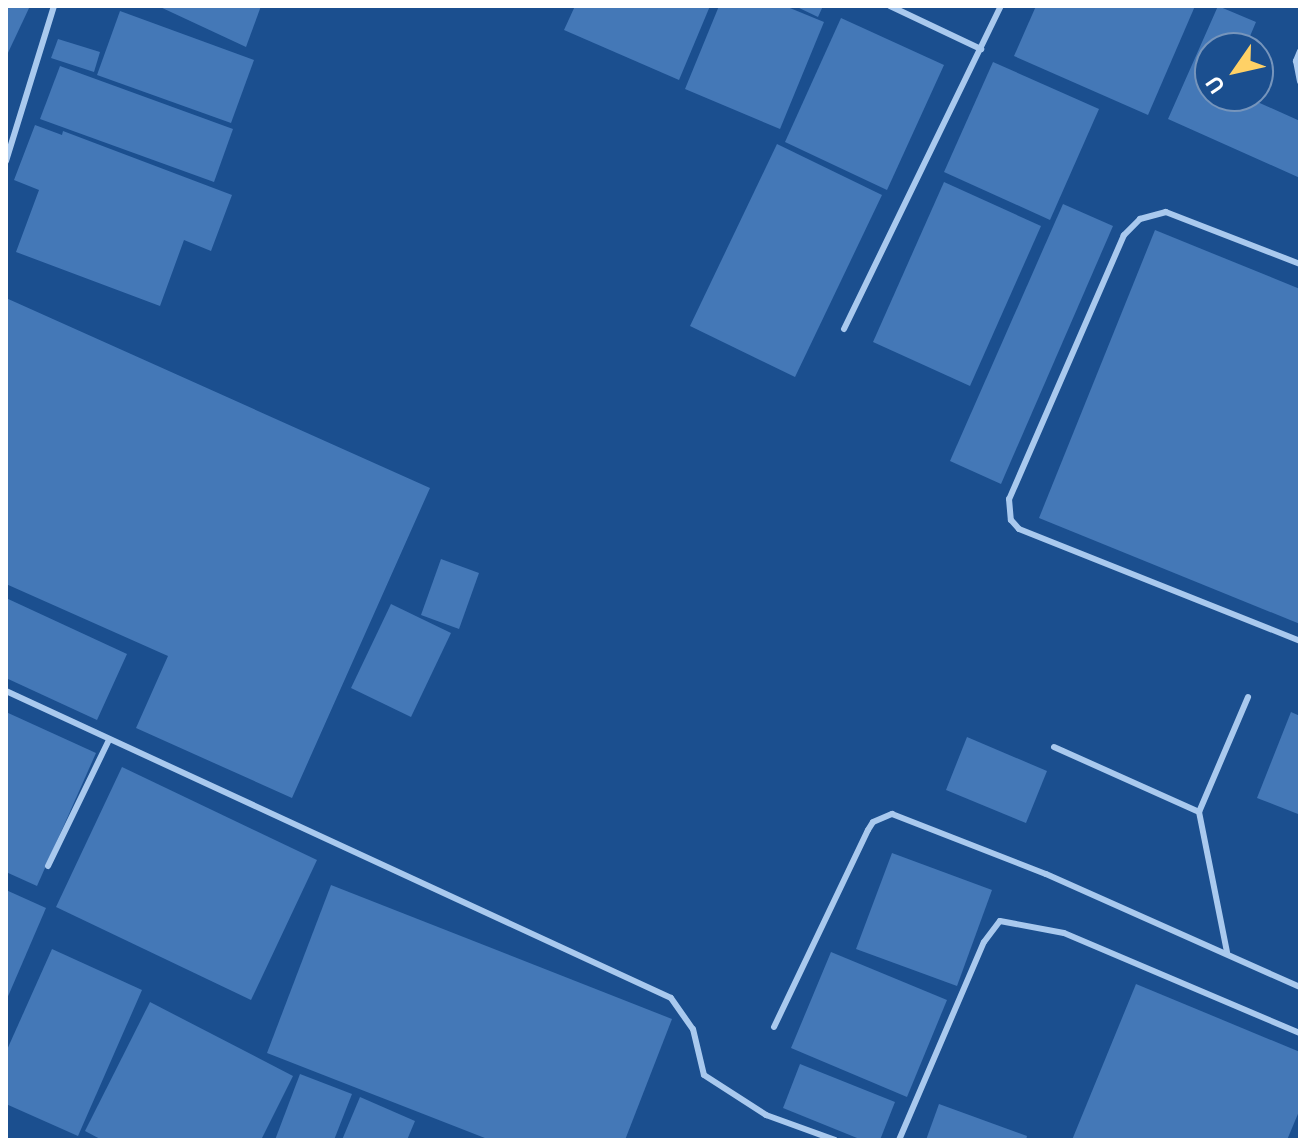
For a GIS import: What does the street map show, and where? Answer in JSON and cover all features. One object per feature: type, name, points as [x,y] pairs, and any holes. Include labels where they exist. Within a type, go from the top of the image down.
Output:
[{"type":"lane","points":[[6,161],[54,6]]},
{"type":"lane","points":[[890,6],[981,49]]},
{"type":"lane","points":[[844,329],[1001,6]]},
{"type":"lane","points":[[1300,51],[1296,61],[1300,82]]},
{"type":"lane","points":[[1300,264],[1166,212],[1140,219],[1124,235],[1009,499],[1011,520],[1019,529],[1300,641]]},
{"type":"lane","points":[[6,691],[671,998],[693,1029],[704,1075],[766,1115],[835,1140]]},
{"type":"lane","points":[[1227,952],[1199,812],[1248,697]]},
{"type":"lane","points":[[48,866],[109,740]]},
{"type":"lane","points":[[1054,747],[1199,812]]},
{"type":"lane","points":[[774,1027],[868,830],[873,822],[892,814],[1046,874],[1300,987]]},
{"type":"lane","points":[[899,1140],[984,942],[1000,921],[1064,933],[1300,1033]]},
{"type":"building","points":[[6,6],[30,6],[6,57]]},
{"type":"building","points":[[158,6],[261,6],[246,47]]},
{"type":"building","points":[[575,6],[710,6],[679,80],[564,30]]},
{"type":"building","points":[[719,6],[785,6],[824,22],[780,129],[685,89]]},
{"type":"building","points":[[795,6],[823,6],[818,17]]},
{"type":"building","points":[[1036,6],[1195,6],[1148,115],[1014,56]]},
{"type":"building","points":[[1218,6],[1256,22],[1252,32],[1206,32]]},
{"type":"building","points":[[120,11],[254,60],[231,123],[97,75]]},
{"type":"building","points":[[841,18],[944,65],[887,190],[785,142]]},
{"type":"building","points":[[58,39],[100,52],[94,72],[51,58]]},
{"type":"building","points":[[1194,60],[1194,112],[1274,112],[1274,109],[1300,121],[1300,178],[1168,119]]},
{"type":"building","points":[[993,62],[1099,109],[1050,220],[944,172]]},
{"type":"building","points":[[60,66],[233,129],[214,182],[40,119]]},
{"type":"building","points":[[35,125],[62,135],[63,131],[232,195],[211,251],[184,240],[160,306],[16,252],[39,190],[14,180]]},
{"type":"building","points":[[777,144],[882,195],[795,377],[690,326]]},
{"type":"building","points":[[944,182],[1041,226],[970,386],[873,342]]},
{"type":"building","points":[[1063,204],[1113,226],[1001,484],[950,461]]},
{"type":"building","points":[[1155,230],[1300,289],[1300,624],[1039,518]]},
{"type":"building","points":[[6,298],[430,488],[292,798],[136,728],[168,656],[6,584]]},
{"type":"building","points":[[441,559],[479,573],[459,629],[421,615]]},
{"type":"building","points":[[6,598],[127,654],[97,720],[6,678]]},
{"type":"building","points":[[391,604],[451,633],[411,717],[351,688]]},
{"type":"building","points":[[6,712],[96,753],[37,886],[6,872]]},
{"type":"building","points":[[1291,712],[1300,716],[1298,814],[1257,798]]},
{"type":"building","points":[[967,737],[1047,771],[1026,823],[946,790]]},
{"type":"building","points":[[122,767],[317,860],[251,1000],[56,907]]},
{"type":"building","points":[[892,853],[992,890],[957,986],[856,949]]},
{"type":"building","points":[[331,885],[672,1019],[625,1140],[490,1140],[267,1053]]},
{"type":"building","points":[[6,890],[46,908],[6,1001]]},
{"type":"building","points":[[52,949],[142,990],[78,1136],[6,1104],[6,1052]]},
{"type":"building","points":[[831,952],[947,1000],[907,1097],[791,1048]]},
{"type":"building","points":[[1136,984],[1300,1052],[1300,1109],[1287,1140],[1072,1140]]},
{"type":"building","points":[[150,1002],[293,1076],[261,1140],[102,1140],[85,1131]]},
{"type":"building","points":[[800,1064],[895,1102],[880,1140],[862,1140],[783,1108]]},
{"type":"building","points":[[300,1074],[352,1094],[334,1140],[275,1140]]},
{"type":"building","points":[[360,1097],[415,1121],[407,1140],[342,1140]]},
{"type":"building","points":[[939,1104],[1027,1136],[1026,1140],[926,1140]]}]
